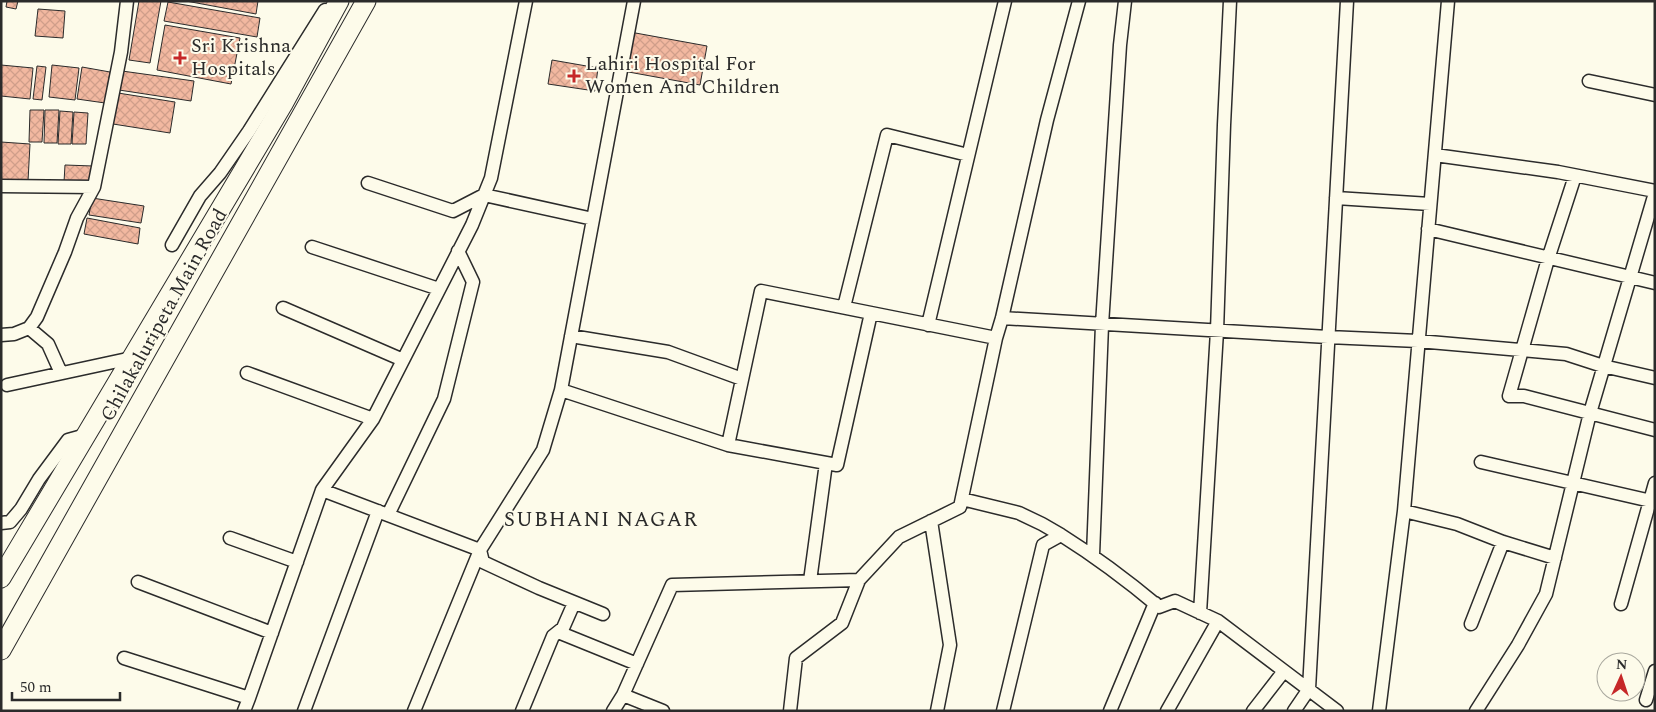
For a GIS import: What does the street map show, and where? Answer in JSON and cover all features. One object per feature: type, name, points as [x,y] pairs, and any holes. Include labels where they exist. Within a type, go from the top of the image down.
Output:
[{"type":"main road","name":"Chilakaluripeta Main Road","points":[[1,650],[366,1]]},
{"type":"main road","name":"Chilakaluripeta Main Road","points":[[1,578],[283,104],[335,3]]},
{"type":"street","points":[[1,335],[14,334],[29,328],[37,317],[65,252],[77,218],[94,187],[122,52],[127,1]]},
{"type":"street","points":[[244,711],[322,490],[373,419],[472,225],[491,178],[526,1]]},
{"type":"street","points":[[414,711],[480,550],[543,450],[562,390],[634,1]]},
{"type":"street","points":[[928,325],[1005,1]]},
{"type":"street","points":[[790,711],[796,658],[842,623],[859,580],[899,537],[960,507],[996,338],[1047,120],[1079,1]]},
{"type":"street","points":[[1093,555],[1102,325],[1120,45],[1125,1]]},
{"type":"street","points":[[1200,613],[1217,331],[1230,1]]},
{"type":"street","points":[[1294,711],[1309,689],[1347,1]]},
{"type":"street","points":[[1379,711],[1404,511],[1448,1]]},
{"type":"street","points":[[172,245],[200,196],[220,173],[335,3]]},
{"type":"street","points":[[1589,81],[1655,95]]},
{"type":"street","points":[[844,307],[887,135],[968,154]]},
{"type":"street","points":[[1434,155],[1574,176],[1655,192],[1628,278],[1590,413],[1546,594],[1518,645],[1476,711]]},
{"type":"street","points":[[1574,176],[1509,396],[1524,396],[1655,430]]},
{"type":"street","points":[[368,183],[453,211],[484,195],[593,219]]},
{"type":"street","points":[[1,186],[94,187]]},
{"type":"street","points":[[1336,198],[1430,204]]},
{"type":"street","points":[[1428,229],[1655,284]]},
{"type":"street","points":[[1642,234],[1655,238]]},
{"type":"street","points":[[312,247],[439,288]]},
{"type":"street","points":[[304,711],[383,513],[444,399],[472,282],[458,251]]},
{"type":"street","points":[[728,445],[761,291],[996,338]]},
{"type":"street","points":[[283,308],[403,360]]},
{"type":"street","points":[[562,390],[728,445],[837,465],[871,313]]},
{"type":"street","points":[[1002,318],[1328,338],[1418,341],[1566,354],[1603,366],[1655,378]]},
{"type":"street","points":[[29,328],[48,344],[61,373]]},
{"type":"street","points":[[572,336],[668,352],[742,379]]},
{"type":"street","points":[[7,385],[132,358]]},
{"type":"street","points":[[246,372],[373,419]]},
{"type":"street","points":[[1,523],[10,522],[21,509],[39,479],[68,440],[86,435]]},
{"type":"street","points":[[1481,462],[1652,502]]},
{"type":"street","points":[[810,582],[826,463]]},
{"type":"street","points":[[1621,604],[1652,502],[1655,483]]},
{"type":"street","points":[[322,490],[480,550]]},
{"type":"street","points":[[962,499],[1019,513],[1042,524],[1093,555],[1159,607],[1175,601],[1218,622],[1337,711]]},
{"type":"street","points":[[1404,511],[1458,524],[1503,542],[1555,558]]},
{"type":"street","points":[[931,521],[950,645],[937,711]]},
{"type":"street","points":[[1003,711],[1043,545],[1062,535]]},
{"type":"street","points":[[230,538],[297,562]]},
{"type":"street","points":[[1471,624],[1503,542]]},
{"type":"street","points":[[480,550],[483,562],[603,614]]},
{"type":"street","points":[[613,711],[623,695],[672,584],[859,580]]},
{"type":"street","points":[[138,582],[272,633]]},
{"type":"street","points":[[522,711],[553,636],[563,628],[574,602]]},
{"type":"street","points":[[1110,711],[1155,603]]},
{"type":"street","points":[[1167,711],[1218,622]]},
{"type":"street","points":[[558,632],[637,664]]},
{"type":"street","points":[[124,658],[249,698]]},
{"type":"street","points":[[1253,711],[1284,671]]},
{"type":"street","points":[[1646,700],[1655,671]]},
{"type":"street","points":[[623,695],[663,711]]},
{"type":"building","points":[[7,1],[18,1],[16,9],[6,7]]},
{"type":"building","points":[[139,1],[161,1],[150,63],[129,60]]},
{"type":"building","points":[[186,1],[258,1],[256,14]]},
{"type":"building","points":[[168,2],[260,18],[257,37],[164,21]]},
{"type":"building","points":[[38,9],[65,11],[63,38],[35,36]]},
{"type":"building","points":[[165,25],[240,38],[231,84],[157,70]]},
{"type":"building","points":[[630,32],[707,46],[700,85],[623,71]]},
{"type":"building","points":[[552,60],[598,68],[595,91],[548,84]]},
{"type":"building","points":[[1,65],[33,68],[30,99],[1,96]]},
{"type":"building","points":[[52,65],[79,68],[75,100],[49,97]]},
{"type":"building","points":[[37,66],[46,67],[42,100],[33,99]]},
{"type":"building","points":[[82,67],[110,72],[105,103],[77,99]]},
{"type":"building","points":[[122,71],[194,81],[191,101],[119,90]]},
{"type":"building","points":[[118,93],[175,102],[170,133],[113,124]]},
{"type":"building","points":[[30,110],[44,110],[42,142],[29,142]]},
{"type":"building","points":[[45,110],[59,110],[57,143],[44,143]]},
{"type":"building","points":[[60,111],[73,112],[71,144],[58,144]]},
{"type":"building","points":[[74,112],[88,113],[86,144],[72,144]]},
{"type":"building","points":[[1,142],[30,144],[28,181],[1,180]]},
{"type":"building","points":[[65,165],[93,166],[93,182],[64,182]]},
{"type":"building","points":[[92,198],[144,206],[141,223],[89,215]]},
{"type":"building","points":[[87,218],[140,228],[138,244],[84,234]]},
{"type":"place","name":"Sri Krishna Hospitals","points":[[180,58]]},
{"type":"place","name":"Lahiri Hospital For Women And Children","points":[[574,76]]},
{"type":"district","name":"SUBHANI NAGAR","points":[[601,520]]}]
